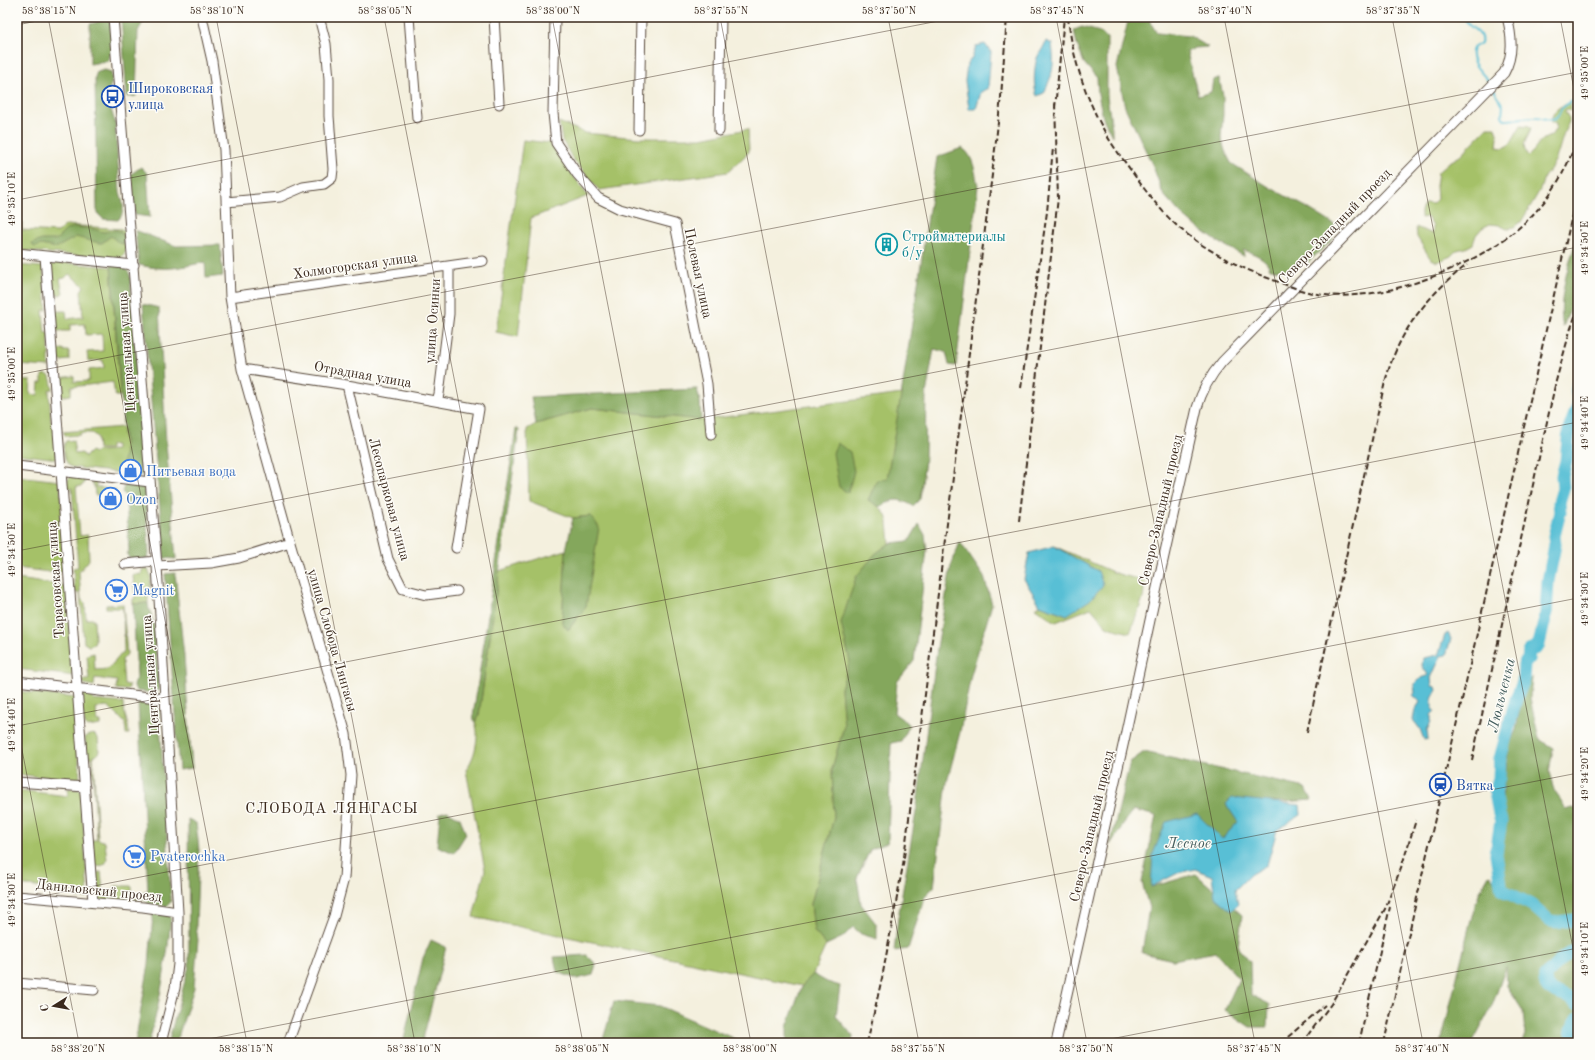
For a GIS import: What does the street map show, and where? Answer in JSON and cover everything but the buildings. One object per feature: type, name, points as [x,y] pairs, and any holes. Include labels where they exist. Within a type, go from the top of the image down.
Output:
[{"type":"street","name":"Центральная улица","points":[[113,17],[157,563],[178,912],[178,964],[175,988],[161,1043]]},
{"type":"street","name":"улица Слобода Лянгасы","points":[[202,17],[212,61],[224,150],[230,297],[242,368],[290,542],[346,734],[351,775],[344,878],[334,916],[288,1043]]},
{"type":"street","points":[[226,202],[280,197],[303,187],[324,184],[332,178],[333,169],[329,116],[329,79],[326,44],[319,17]]},
{"type":"street","points":[[409,17],[417,118]]},
{"type":"street","points":[[494,17],[499,104]]},
{"type":"street","name":"Полевая улица","points":[[555,17],[553,113],[556,142],[577,174],[598,198],[620,209],[675,224],[707,384],[711,434]]},
{"type":"street","points":[[639,130],[641,17]]},
{"type":"street","points":[[719,131],[721,17]]},
{"type":"street","name":"Северо-Западный проезд","points":[[1056,1043],[1124,741],[1159,575],[1202,392],[1215,370],[1222,362],[1496,81],[1506,68],[1511,51],[1511,36],[1507,17]]},
{"type":"street","points":[[17,253],[134,265]]},
{"type":"street","name":"Тарасовская улица","points":[[45,256],[93,902]]},
{"type":"street","name":"Холмогорская улица","points":[[230,297],[483,261]]},
{"type":"street","name":"улица Осинки","points":[[436,401],[440,394],[449,314],[449,266]]},
{"type":"street","name":"Отрадная улица","points":[[242,368],[479,409],[456,548]]},
{"type":"street","name":"Лесопарковая улица","points":[[347,385],[388,559],[402,589],[426,595],[457,591]]},
{"type":"street","points":[[17,466],[150,482]]},
{"type":"street","points":[[125,564],[211,563],[239,558],[290,542]]},
{"type":"street","points":[[17,681],[166,698]]},
{"type":"street","points":[[17,782],[85,787]]},
{"type":"street","name":"Даниловский проезд","points":[[17,896],[93,902],[178,912]]},
{"type":"street","points":[[17,984],[94,990]]},
{"type":"green space","points":[[98,17],[110,17],[112,50],[107,61],[90,64],[90,24],[98,22]]},
{"type":"green space","points":[[121,17],[146,17],[138,31],[136,96],[127,97]]},
{"type":"green space","points":[[1129,17],[1150,17],[1150,22],[1157,33],[1190,36],[1208,47],[1195,48],[1187,52],[1198,96],[1211,92],[1213,80],[1219,78],[1223,95],[1221,137],[1225,151],[1231,163],[1335,225],[1332,240],[1306,264],[1302,261],[1298,262],[1293,270],[1270,269],[1266,262],[1259,256],[1243,250],[1244,256],[1215,240],[1181,214],[1163,194],[1153,166],[1125,107],[1117,67]]},
{"type":"green space","points":[[1082,27],[1100,32],[1107,38],[1107,97],[1112,136],[1103,118],[1098,94],[1097,78],[1084,63],[1077,45],[1074,30]]},
{"type":"green space","points":[[105,70],[111,72],[112,82],[108,92],[106,93],[106,103],[109,103],[115,122],[120,192],[123,207],[121,217],[118,220],[103,219],[97,210],[95,77],[97,72]]},
{"type":"green space","points":[[1571,102],[1571,111],[1566,109],[1565,112],[1569,118],[1569,122],[1556,159],[1544,177],[1540,190],[1521,222],[1514,227],[1507,229],[1499,225],[1490,224],[1482,228],[1476,235],[1473,244],[1466,248],[1457,250],[1451,256],[1437,262],[1430,258],[1417,237],[1416,227],[1433,234],[1433,226],[1427,217],[1421,218],[1421,211],[1425,203],[1432,204],[1437,199],[1436,186],[1438,172],[1448,163],[1460,156],[1488,127],[1495,127],[1498,137],[1497,147],[1503,148],[1510,144],[1521,125],[1529,126],[1531,129],[1524,145],[1528,156],[1543,139],[1551,136],[1556,128],[1556,124],[1551,122],[1555,111]]},
{"type":"green space","points":[[559,122],[585,133],[639,138],[701,138],[748,129],[749,152],[728,172],[599,190],[572,158],[562,140]]},
{"type":"green space","points":[[523,140],[550,143],[588,196],[531,218],[518,337],[496,332]]},
{"type":"green space","points":[[962,148],[972,160],[978,186],[956,366],[949,365],[946,352],[934,349],[926,394],[925,460],[920,499],[913,506],[900,500],[896,500],[880,507],[868,500],[877,480],[887,479],[937,157]]},
{"type":"green space","points":[[141,167],[147,173],[150,217],[135,215],[131,174]]},
{"type":"green space","points":[[17,222],[22,222],[22,230],[58,232],[66,225],[122,229],[126,233],[126,249],[123,255],[117,259],[17,250]]},
{"type":"green space","points":[[75,227],[94,229],[103,232],[116,230],[121,232],[125,239],[123,244],[119,243],[111,236],[102,243],[76,237],[56,248],[41,245],[35,247],[32,245],[33,243],[42,240],[56,240],[67,229]]},
{"type":"green space","points":[[135,230],[176,246],[220,245],[223,276],[206,278],[205,262],[172,268],[157,268],[139,265]]},
{"type":"green space","points":[[1578,236],[1578,289],[1563,327],[1563,293],[1571,257]]},
{"type":"green space","points":[[55,262],[111,267],[120,396],[115,396],[113,382],[71,387],[71,395],[63,396],[60,393],[58,381],[60,378],[74,376],[74,382],[89,381],[89,370],[104,368],[103,360],[88,361],[87,352],[103,351],[102,334],[86,335],[85,324],[70,325],[70,331],[55,331],[54,314],[57,311],[66,311],[67,319],[83,317],[81,291],[84,286],[69,274],[65,278],[60,279],[63,293],[60,295],[53,295],[50,266]]},
{"type":"green space","points":[[17,265],[43,267],[47,310],[43,310],[45,333],[49,333],[49,367],[17,365]]},
{"type":"green space","points":[[111,265],[125,268],[130,275],[145,470],[141,476],[121,473],[125,451]]},
{"type":"green space","points":[[143,304],[159,308],[166,443],[176,559],[164,558]]},
{"type":"green space","points":[[63,349],[64,351],[69,351],[69,360],[61,361],[57,359],[57,350]]},
{"type":"green space","points":[[46,374],[50,376],[53,389],[49,390],[51,423],[55,423],[58,459],[17,454],[17,380],[31,381],[30,394],[38,395],[39,383],[42,383],[42,375]]},
{"type":"green space","points":[[697,389],[700,401],[701,420],[592,408],[536,424],[531,397]]},
{"type":"green space","points":[[902,394],[887,479],[868,500],[881,508],[884,513],[888,522],[890,543],[875,554],[841,623],[850,661],[841,688],[844,726],[832,769],[834,817],[811,904],[814,931],[826,945],[813,974],[802,986],[473,917],[485,870],[466,770],[476,746],[476,722],[479,715],[499,571],[566,550],[562,623],[568,630],[586,606],[590,516],[573,518],[529,501],[527,429],[536,424],[592,408],[701,420]]},
{"type":"green space","points":[[122,427],[125,451],[121,473],[71,467],[65,459],[64,444],[66,441],[73,440],[75,454],[82,453],[85,457],[91,451],[94,453],[97,451],[116,450],[116,445],[110,445],[110,449],[98,449],[97,437],[92,433],[80,433],[80,435],[66,436],[63,432]]},
{"type":"green space","points":[[516,428],[519,430],[479,715],[475,723],[473,716]]},
{"type":"green space","points":[[837,443],[850,452],[854,471],[848,493],[839,487],[833,453]]},
{"type":"green space","points":[[17,476],[60,481],[65,572],[61,571],[57,573],[17,568]]},
{"type":"green space","points":[[72,476],[83,478],[85,481],[82,486],[76,487],[80,536],[88,535],[89,560],[79,572],[81,599],[85,603],[86,619],[94,619],[95,640],[94,644],[89,646],[84,643],[80,593],[75,593],[73,568],[78,567],[72,488],[67,488],[68,480]]},
{"type":"green space","points":[[97,478],[96,487],[116,490],[115,494],[95,495],[94,485],[92,484]]},
{"type":"green space","points":[[129,483],[141,485],[145,490],[149,554],[147,558],[132,560],[127,554],[129,550],[126,496],[122,492],[124,486]]},
{"type":"green space","points":[[591,516],[599,527],[586,607],[568,630],[562,623],[566,550],[573,518]]},
{"type":"green space","points":[[919,524],[925,535],[927,550],[914,661],[897,682],[894,713],[910,725],[901,741],[891,743],[888,842],[870,850],[857,878],[861,904],[877,925],[877,939],[861,934],[853,927],[843,937],[826,945],[814,931],[811,904],[834,817],[832,769],[844,726],[841,688],[850,661],[841,623],[856,577],[875,554],[890,543],[909,541]]},
{"type":"green space","points":[[960,542],[984,577],[992,604],[971,675],[960,732],[947,782],[934,887],[925,896],[908,949],[894,951],[898,918],[917,806],[937,648],[951,566]]},
{"type":"green space","points":[[1054,546],[1115,573],[1145,581],[1143,598],[1130,633],[1107,627],[1091,608],[1056,622],[1035,608],[1040,605],[1067,615],[1098,571]]},
{"type":"green space","points":[[142,569],[148,569],[151,576],[148,603],[133,604],[133,599],[135,598],[133,575],[142,574]]},
{"type":"green space","points":[[175,573],[184,656],[192,768],[179,770],[165,574]]},
{"type":"green space","points":[[17,579],[67,586],[74,676],[17,669]]},
{"type":"green space","points":[[148,603],[154,627],[159,689],[155,693],[137,691],[134,687],[134,681],[137,678],[133,604]]},
{"type":"green space","points":[[123,604],[127,654],[122,660],[124,684],[129,685],[129,688],[125,690],[116,689],[117,681],[95,678],[94,686],[84,684],[81,680],[89,680],[87,655],[94,653],[95,670],[108,669],[124,651],[123,608],[106,608],[106,605]]},
{"type":"green space","points":[[1532,677],[1530,698],[1539,739],[1553,748],[1549,772],[1554,790],[1566,810],[1573,808],[1578,810],[1578,829],[1575,834],[1578,838],[1578,1043],[1521,1043],[1525,1035],[1523,1011],[1507,986],[1506,967],[1492,1006],[1472,1043],[1441,1043],[1470,923],[1479,893],[1489,875],[1498,885],[1501,884],[1504,878],[1501,852],[1502,797],[1509,746],[1516,730],[1522,696],[1526,683]]},
{"type":"green space","points":[[17,691],[76,698],[80,782],[17,774]]},
{"type":"green space","points":[[84,693],[93,693],[93,700],[123,703],[129,734],[126,734],[125,723],[109,707],[96,708],[97,722],[101,722],[101,725],[87,727],[82,710]]},
{"type":"green space","points":[[140,699],[157,702],[159,705],[171,902],[167,906],[147,903],[144,899],[145,892],[148,890],[138,704]]},
{"type":"green space","points":[[94,734],[98,738],[99,751],[97,755],[93,757],[98,839],[105,842],[107,860],[105,864],[100,866],[94,863],[92,840],[97,839],[92,757],[86,757],[85,737]]},
{"type":"green space","points":[[1144,752],[1306,788],[1312,800],[1226,804],[1238,822],[1222,839],[1197,814],[1151,887],[1196,874],[1242,915],[1238,948],[1250,962],[1251,995],[1269,1004],[1268,1027],[1250,1027],[1225,1010],[1239,979],[1216,952],[1173,960],[1142,953],[1149,908],[1142,882],[1156,816],[1133,810],[1110,845],[1130,762]]},
{"type":"green space","points":[[68,788],[81,790],[87,898],[77,898],[76,891],[17,885],[17,790],[68,796]]},
{"type":"green space","points":[[447,811],[460,818],[466,834],[454,853],[437,846],[440,813]]},
{"type":"green space","points":[[188,819],[196,823],[199,849],[196,926],[198,940],[194,988],[176,1043],[168,1043],[189,966]]},
{"type":"green space","points":[[101,872],[103,891],[115,891],[115,886],[132,886],[132,896],[137,897],[137,903],[100,900],[96,898],[95,874]]},
{"type":"green space","points":[[153,914],[171,915],[166,963],[149,1043],[135,1043],[149,964]]},
{"type":"green space","points":[[431,940],[446,947],[422,1043],[403,1043],[423,958]]},
{"type":"green space","points":[[587,955],[596,964],[593,975],[577,979],[557,972],[554,957]]},
{"type":"green space","points":[[813,974],[827,982],[840,986],[836,1016],[853,1036],[852,1043],[787,1043],[787,1027],[802,986]]},
{"type":"green space","points":[[614,1001],[660,1006],[744,1043],[602,1043]]},
{"type":"water","points":[[1046,41],[1052,44],[1052,69],[1044,93],[1037,96],[1034,83],[1035,67],[1037,58]]},
{"type":"water","points":[[985,44],[991,52],[988,88],[981,92],[976,109],[969,109],[965,81],[967,64],[972,58],[976,46]]},
{"type":"water","points":[[1054,546],[1098,571],[1103,585],[1090,600],[1067,615],[1040,605],[1024,579],[1029,553]]},
{"type":"water","points":[[1448,633],[1451,639],[1446,655],[1441,656],[1431,678],[1432,686],[1436,687],[1437,690],[1432,703],[1435,711],[1431,715],[1431,722],[1427,730],[1428,739],[1424,740],[1420,729],[1413,720],[1415,710],[1420,702],[1413,695],[1415,693],[1414,685],[1420,679],[1428,675],[1422,666],[1423,658],[1438,655],[1445,635]]},
{"type":"water","name":"Лесное","points":[[1232,798],[1300,805],[1301,815],[1277,830],[1267,865],[1251,874],[1235,890],[1238,904],[1231,911],[1215,897],[1212,876],[1195,869],[1178,873],[1151,887],[1153,854],[1166,822],[1197,814],[1222,839],[1238,822],[1226,804]]},
{"type":"waterway","name":"Люльченка","points":[[1464,17],[1468,24],[1481,37],[1481,43],[1473,48],[1472,58],[1474,63],[1490,83]]},
{"type":"waterway","name":"Люльченка","points":[[1493,88],[1503,106],[1502,116],[1505,120],[1533,117],[1553,120],[1557,117],[1563,106],[1578,99]]},
{"type":"waterway","name":"Люльченка","points":[[1578,384],[1578,401]]},
{"type":"waterway","name":"Люльченка","points":[[1578,406],[1569,429],[1566,461],[1562,476],[1563,489],[1559,502],[1560,512],[1554,536],[1555,545],[1548,581],[1546,614],[1539,644],[1536,648],[1529,651],[1528,660],[1524,664],[1523,682],[1516,699],[1500,759],[1499,778],[1495,792],[1501,821],[1496,854],[1502,890],[1532,905],[1550,921],[1578,921]]},
{"type":"waterway","name":"Люльченка","points":[[1578,948],[1564,957],[1545,976],[1545,981],[1548,988],[1570,998],[1578,1004]]},
{"type":"waterway","name":"Люльченка","points":[[1578,1018],[1571,1030],[1572,1033],[1578,1035]]},
{"type":"railway","points":[[867,1043],[882,978],[903,865],[992,175],[1001,97],[1007,17]]},
{"type":"railway","points":[[1055,108],[1064,17]]},
{"type":"railway","points":[[1068,17],[1073,47],[1081,77],[1092,107],[1117,151],[1158,206],[1183,231],[1222,257],[1265,277],[1309,292],[1342,296],[1378,292],[1413,284],[1462,264],[1483,253],[1519,228],[1548,197],[1560,179],[1578,136]]},
{"type":"railway","points":[[1019,521],[1058,198],[1055,103]]},
{"type":"railway","points":[[1021,388],[1047,212],[1053,148]]},
{"type":"railway","points":[[1384,1043],[1578,189]]},
{"type":"railway","points":[[1307,732],[1388,372],[1401,341],[1419,312],[1441,287],[1467,265]]},
{"type":"railway","points":[[1472,760],[1556,381],[1578,308]]},
{"type":"railway","points":[[1302,1043],[1331,1004],[1385,909],[1402,865],[1416,820]]},
{"type":"railway","points":[[1359,1043],[1390,907]]},
{"type":"railway","points":[[1281,1043],[1325,1005]]},
{"type":"place","name":"Широковская улица","points":[[113,96]]},
{"type":"place","name":"Стройматериалы б/у","points":[[887,244]]},
{"type":"place","name":"Питьевая вода","points":[[130,471]]},
{"type":"place","name":"Ozon","points":[[111,499]]},
{"type":"place","name":"Magnit","points":[[116,590]]},
{"type":"place","name":"Вятка","points":[[1440,785]]},
{"type":"place","name":"Pyaterochka","points":[[134,856]]},
{"type":"district","name":"СЛОБОДА ЛЯНГАСЫ","points":[[332,808]]}]
